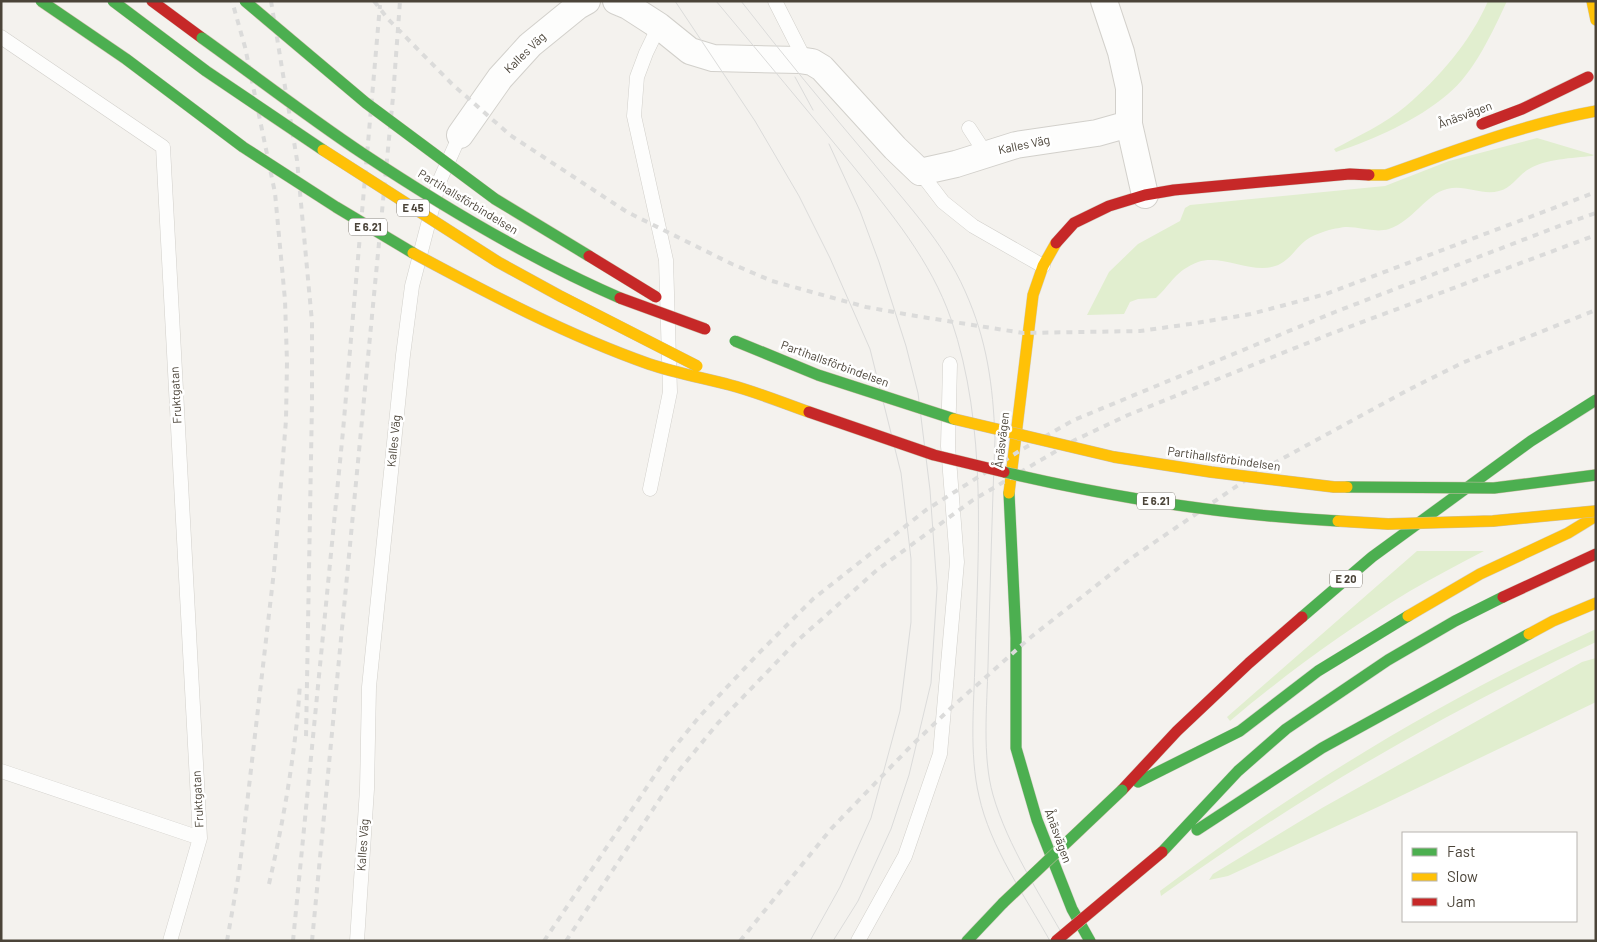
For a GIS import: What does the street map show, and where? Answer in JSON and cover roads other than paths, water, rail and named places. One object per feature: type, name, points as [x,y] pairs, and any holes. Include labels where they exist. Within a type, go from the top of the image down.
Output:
[{"type":"main road","name":"E 6.21","points":[[41,1],[126,59],[243,146],[336,207],[406,249],[483,291],[576,334],[649,364],[688,376],[731,385],[934,454],[1073,488],[1179,505],[1285,518],[1388,524],[1493,521],[1596,511]]},
{"type":"main road","name":"E 45","points":[[113,1],[222,82],[362,176],[498,262],[731,385]]},
{"type":"main road","name":"Partihallsförbindelsen","points":[[152,1],[362,153],[496,236],[590,284],[639,306],[721,335],[818,376],[942,416],[1114,457],[1211,472],[1334,487],[1494,488],[1596,475]]},
{"type":"main road","points":[[245,1],[366,102],[495,200],[663,301],[705,329]]},
{"type":"main road","points":[[1592,1],[1596,20]]},
{"type":"main road","name":"Ånäsvägen","points":[[1471,128],[1522,109],[1589,78]]},
{"type":"main road","name":"Ånäsvägen","points":[[1090,941],[1072,909],[1040,829],[1016,748],[1016,638],[1009,495],[1033,295],[1043,266],[1056,243],[1074,224],[1109,206],[1145,195],[1174,190],[1350,174],[1386,175],[1494,137],[1573,115],[1594,107]]},
{"type":"main road","name":"Ånäsvägen","points":[[1350,174],[1370,162]]},
{"type":"main road","name":"E 20","points":[[967,941],[1122,790],[1177,731],[1249,663],[1372,556],[1531,441],[1596,400]]},
{"type":"main road","points":[[1568,533],[1596,504]]},
{"type":"main road","points":[[1122,790],[1240,731],[1318,671],[1440,596],[1480,574],[1568,533],[1596,516]]},
{"type":"main road","points":[[1056,941],[1162,852],[1242,767],[1266,745],[1356,680],[1495,600],[1596,554]]},
{"type":"main road","points":[[1162,852],[1322,748],[1468,666],[1553,621],[1596,603]]},
{"type":"street","name":"Kalles Väg","points":[[460,135],[500,78],[530,46],[578,6],[587,1]]},
{"type":"street","points":[[616,1],[628,6],[659,26],[690,51],[713,58],[812,62],[822,68],[895,148],[920,172]]},
{"type":"street","points":[[1104,1],[1121,52],[1129,88],[1129,124],[1145,195]]},
{"type":"street","name":"Kalles Väg","points":[[920,172],[956,164],[1016,145],[1097,133],[1129,124]]},
{"type":"lane","points":[[775,1],[806,62]]},
{"type":"lane","points":[[650,489],[670,392],[666,260],[634,116],[638,77],[646,53],[659,26]]},
{"type":"lane","name":"Fruktgatan","points":[[1,37],[163,147],[200,838]]},
{"type":"lane","points":[[969,128],[986,154]]},
{"type":"lane","name":"Kalles Väg","points":[[357,941],[367,790],[369,687],[404,345],[412,286],[439,182],[460,135]]},
{"type":"lane","points":[[920,172],[944,202],[973,226],[1043,266]]},
{"type":"lane","points":[[858,941],[905,856],[940,754],[957,562],[948,446],[950,364]]},
{"type":"lane","points":[[1,771],[200,838],[170,941]]},
{"type":"tram line","points":[[675,1],[755,121],[799,196],[830,258],[870,349],[901,473],[911,559],[911,622],[900,711],[871,818],[840,887],[810,941]]},
{"type":"tram line","points":[[716,1],[853,166],[909,238],[933,277],[951,319],[963,360],[971,402],[976,445],[978,575],[973,729],[976,780],[984,815],[991,834],[1019,889],[1050,941]]},
{"type":"tram line","points":[[741,1],[922,222],[946,255],[973,309],[988,363],[993,400],[995,438],[986,714],[987,764],[993,795],[1007,833],[1035,888],[1066,941]]},
{"type":"tram line","points":[[795,77],[813,110]]},
{"type":"tram line","points":[[829,144],[860,211],[879,262],[906,346],[918,393],[930,490],[937,588],[931,683],[909,775],[891,829],[858,901],[833,941]]},
{"type":"railway","points":[[227,941],[239,873],[274,571],[286,420],[287,362],[285,300],[275,193],[245,47],[232,1]]},
{"type":"railway","points":[[271,1],[297,160],[312,322],[306,738]]},
{"type":"railway","points":[[374,1],[388,19],[452,84],[510,135],[627,212],[732,264],[772,281],[866,307],[1023,333],[1140,331],[1251,314],[1326,294],[1596,192]]},
{"type":"railway","points":[[312,941],[393,97],[400,1]]},
{"type":"railway","points":[[293,941],[343,431],[380,5]]},
{"type":"railway","points":[[544,941],[669,754],[699,717],[813,599],[926,510],[1021,450],[1074,420],[1335,312],[1596,213]]},
{"type":"railway","points":[[566,941],[677,773],[718,723],[796,642],[877,570],[973,500],[1075,440],[1128,415],[1330,334],[1596,235]]},
{"type":"railway","points":[[740,941],[831,829],[911,746],[1031,637],[1130,559],[1256,473],[1408,390],[1462,363],[1596,310]]},
{"type":"railway","points":[[269,884],[289,784],[300,683]]}]
